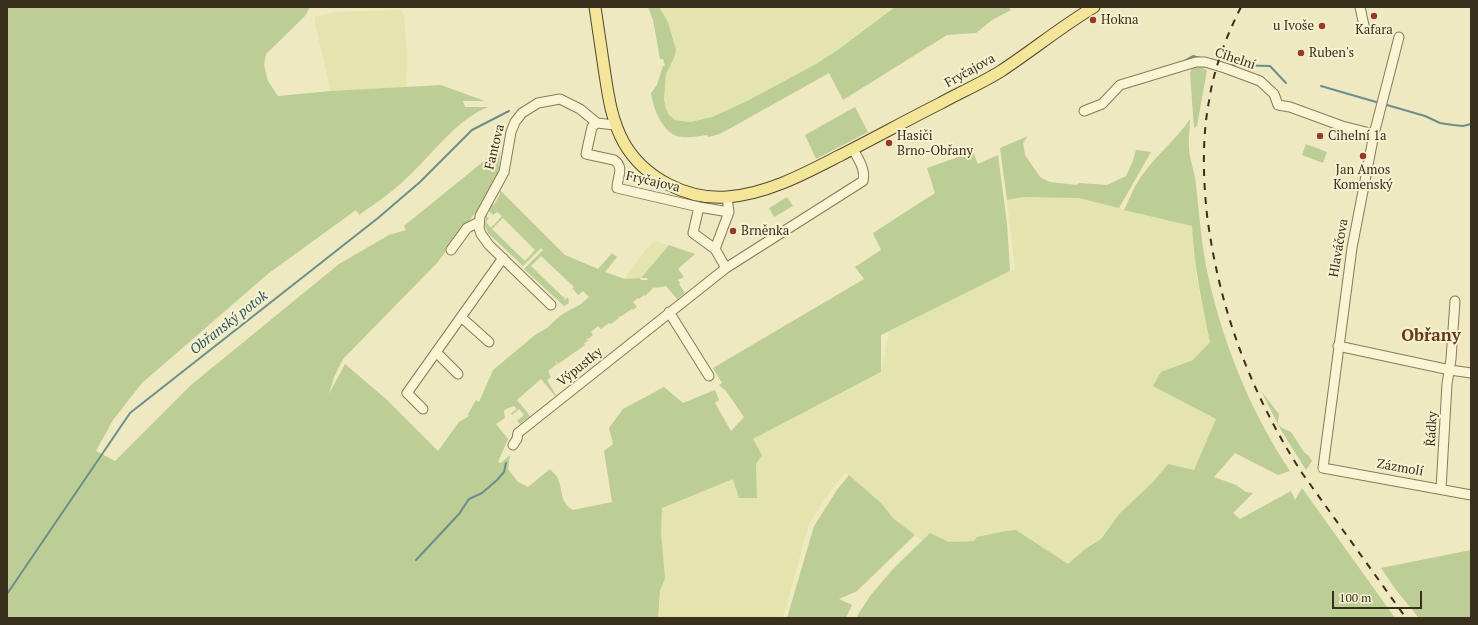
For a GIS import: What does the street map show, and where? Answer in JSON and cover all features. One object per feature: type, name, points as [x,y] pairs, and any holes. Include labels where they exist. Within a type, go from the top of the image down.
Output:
[{"type":"main road","name":"Fryčajova","points":[[595,7],[609,101],[615,125],[625,144],[641,165],[663,182],[686,192],[711,197],[728,197],[752,193],[775,186],[853,149],[1000,72],[1094,7]]},
{"type":"street","points":[[1360,7],[1365,30]]},
{"type":"street","name":"Hlaváčova","points":[[1323,468],[1351,255],[1374,134],[1399,37]]},
{"type":"street","name":"Cihelní","points":[[1084,111],[1102,104],[1120,85],[1192,63],[1206,62],[1260,81],[1274,94],[1278,105],[1290,107],[1342,126],[1374,134]]},
{"type":"street","name":"Fantova","points":[[479,222],[480,216],[504,172],[511,132],[515,122],[522,113],[538,103],[560,99],[580,109],[597,123]]},
{"type":"street","points":[[597,123],[615,125]]},
{"type":"street","name":"Fryčajova","points":[[597,123],[592,127],[586,154],[617,162],[620,169],[617,188],[698,207],[729,212]]},
{"type":"street","points":[[698,207],[693,233],[715,249],[726,268],[863,181],[864,170],[853,149]]},
{"type":"street","points":[[715,249],[729,212],[728,197]]},
{"type":"street","points":[[451,250],[467,228],[479,222],[481,234],[489,245],[551,304]]},
{"type":"street","points":[[423,409],[407,393],[503,258]]},
{"type":"street","name":"Výpustky","points":[[513,445],[517,439],[518,433],[726,268]]},
{"type":"street","name":"Řádky","points":[[1441,489],[1447,384],[1450,370],[1454,301]]},
{"type":"street","points":[[669,312],[709,376]]},
{"type":"street","points":[[461,317],[489,342]]},
{"type":"street","points":[[1338,346],[1450,370],[1471,373]]},
{"type":"street","points":[[436,352],[458,374]]},
{"type":"street","name":"Zázmolí","points":[[1323,468],[1471,495]]},
{"type":"green space","points":[[7,7],[310,7],[305,16],[266,54],[264,65],[268,81],[278,96],[331,91],[441,85],[485,101],[463,101],[465,107],[489,107],[478,112],[457,127],[406,179],[380,200],[359,215],[356,210],[269,273],[142,383],[113,420],[96,451],[115,461],[191,385],[339,264],[389,235],[406,230],[404,226],[500,148],[499,169],[494,186],[437,263],[343,359],[334,377],[329,394],[345,364],[386,399],[438,451],[459,422],[469,416],[468,414],[476,400],[479,402],[493,370],[535,335],[547,328],[561,315],[581,304],[589,297],[583,291],[578,295],[573,289],[570,292],[574,287],[541,256],[531,266],[564,298],[566,295],[565,300],[568,297],[569,303],[564,306],[524,269],[543,250],[541,248],[523,266],[488,233],[485,226],[486,216],[489,218],[486,222],[491,228],[502,216],[497,212],[493,215],[489,211],[500,194],[500,190],[565,255],[598,269],[612,253],[617,257],[605,272],[625,279],[640,278],[641,280],[648,280],[647,278],[641,278],[669,245],[695,254],[678,269],[684,277],[678,280],[685,293],[677,299],[666,286],[654,287],[645,296],[644,295],[639,299],[638,298],[633,302],[637,307],[620,317],[618,315],[619,318],[601,329],[598,326],[591,332],[593,335],[588,339],[586,337],[588,341],[584,343],[585,345],[558,364],[555,361],[557,364],[548,371],[551,377],[547,380],[556,395],[555,396],[541,379],[517,400],[530,416],[520,424],[517,421],[524,415],[519,409],[512,415],[511,413],[517,409],[514,406],[504,411],[505,418],[496,424],[508,439],[498,462],[501,463],[510,455],[508,469],[518,482],[528,487],[550,469],[560,483],[562,496],[566,504],[573,510],[612,502],[604,451],[613,444],[609,428],[623,409],[664,387],[683,403],[715,390],[719,400],[715,403],[731,431],[744,417],[726,391],[719,385],[722,383],[713,368],[864,279],[855,267],[881,250],[873,233],[935,193],[927,168],[973,152],[978,164],[998,155],[1007,224],[1010,271],[881,335],[881,372],[753,439],[762,455],[756,464],[757,498],[739,498],[733,479],[662,508],[661,532],[665,578],[660,591],[658,618],[7,618]],"holes":[[[503,218],[535,250],[525,261],[492,229]]]},
{"type":"green space","points":[[648,7],[659,7],[668,22],[676,50],[674,58],[666,74],[664,99],[666,109],[669,115],[675,120],[690,122],[712,117],[747,101],[816,64],[839,49],[895,7],[1009,7],[1011,10],[992,20],[976,33],[947,35],[843,100],[829,73],[720,134],[708,137],[707,135],[682,137],[669,132],[664,127],[654,106],[651,93],[657,85],[663,66],[665,66],[663,59],[660,59],[653,20]]},
{"type":"green space","points":[[659,7],[895,7],[839,49],[816,64],[747,101],[712,117],[690,122],[675,120],[669,115],[666,109],[664,87],[666,74],[674,58],[674,41],[668,22]]},
{"type":"green space","points":[[401,10],[404,15],[407,55],[406,87],[331,91],[315,24],[315,17],[335,12]]},
{"type":"green space","points":[[1206,64],[1204,69],[1207,70],[1197,126],[1194,128],[1190,73],[1193,66]]},
{"type":"green space","points":[[855,107],[868,132],[816,159],[805,135]]},
{"type":"green space","points":[[1190,119],[1190,158],[1195,180],[1206,266],[1212,293],[1228,347],[1238,373],[1262,423],[1290,471],[1278,475],[1235,453],[1214,477],[1236,485],[1246,492],[1253,493],[1233,513],[1240,519],[1291,491],[1295,500],[1302,488],[1395,618],[856,618],[870,596],[893,569],[930,533],[949,542],[974,541],[977,537],[1016,530],[1068,564],[1085,549],[1101,539],[1120,513],[1153,482],[1168,464],[1194,470],[1216,419],[1153,386],[1161,372],[1193,360],[1210,342],[1196,270],[1192,226],[1124,210],[1140,178]]},
{"type":"green space","points":[[1028,136],[1023,143],[1025,155],[1040,177],[1050,182],[1077,185],[1079,183],[1107,185],[1126,176],[1136,150],[1151,152],[1119,208],[1079,198],[1023,197],[1007,200],[1000,148]]},
{"type":"green space","points":[[1306,144],[1327,152],[1323,163],[1302,155]]},
{"type":"green space","points":[[787,197],[793,206],[774,217],[769,208]]},
{"type":"green space","points":[[1023,197],[1079,198],[1192,226],[1197,280],[1210,342],[1193,360],[1161,372],[1216,419],[1194,470],[1168,464],[1153,482],[1120,513],[1101,539],[1085,549],[1068,565],[1016,530],[978,537],[974,541],[949,542],[930,533],[923,540],[920,539],[894,519],[881,503],[846,472],[833,487],[809,524],[783,618],[658,618],[664,563],[661,532],[662,508],[733,478],[757,498],[756,464],[753,439],[881,373],[889,331],[1015,269],[1007,200]]},
{"type":"green space","points":[[654,241],[669,245],[641,278],[624,279],[644,252]]},
{"type":"green space","points":[[1261,391],[1279,414],[1278,424],[1282,428],[1291,432],[1304,452],[1312,461],[1306,470],[1281,430]]},
{"type":"green space","points":[[849,475],[881,503],[894,519],[915,535],[857,591],[839,599],[852,605],[846,618],[787,618],[814,526],[837,490]]},
{"type":"green space","points":[[1471,550],[1471,618],[1419,618],[1396,590],[1381,568]]},
{"type":"waterway","name":"Obřanský potok","points":[[1184,61],[1193,56],[1200,58]]},
{"type":"waterway","name":"Obřanský potok","points":[[1229,65],[1270,66],[1286,83]]},
{"type":"waterway","name":"Obřanský potok","points":[[1321,86],[1376,102]]},
{"type":"waterway","name":"Obřanský potok","points":[[1387,105],[1425,116],[1440,123],[1463,126],[1471,124]]},
{"type":"waterway","name":"Obřanský potok","points":[[7,594],[130,413],[378,218],[420,182],[472,130],[509,111]]},
{"type":"waterway","points":[[416,560],[459,514],[469,499],[482,493],[497,480],[504,472],[506,463]]},
{"type":"railway","points":[[1241,7],[1230,30],[1217,65],[1211,89],[1205,129],[1204,172],[1207,215],[1212,250],[1220,284],[1240,350],[1267,413],[1302,473],[1406,618]]},
{"type":"place","name":"Kafara","points":[[1374,16]]},
{"type":"place","name":"Hokna","points":[[1093,20]]},
{"type":"place","name":"u Ivoše","points":[[1322,26]]},
{"type":"place","name":"Ruben's","points":[[1301,53]]},
{"type":"place","name":"Cihelní 1a","points":[[1320,136]]},
{"type":"place","name":"Hasiči Brno-Obřany","points":[[889,143]]},
{"type":"place","name":"Jan Amos Komenský","points":[[1363,156]]},
{"type":"place","name":"Brněnka","points":[[733,231]]},
{"type":"district","name":"Obřany","points":[[1431,336]]}]
